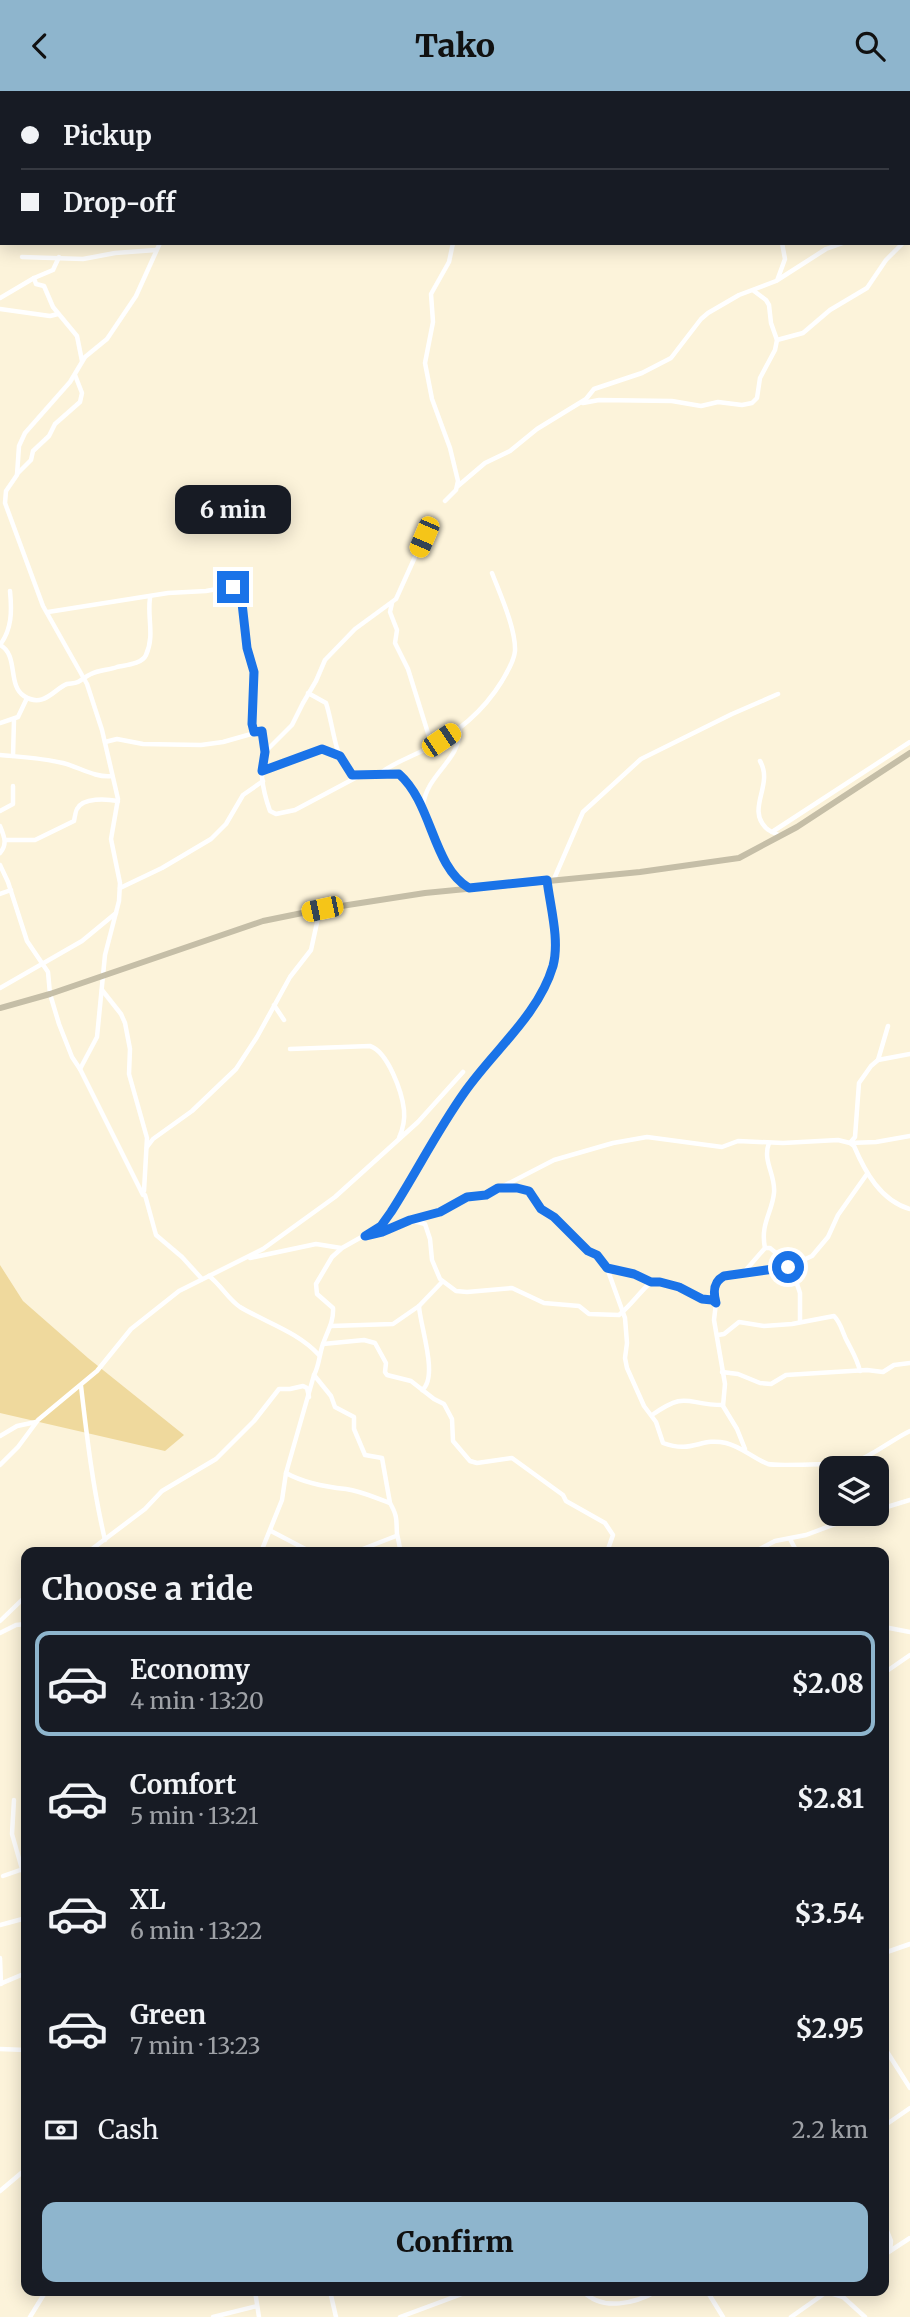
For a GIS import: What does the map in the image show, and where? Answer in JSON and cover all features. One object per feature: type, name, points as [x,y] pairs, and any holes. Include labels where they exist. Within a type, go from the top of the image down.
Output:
[{"type":"main road","points":[[0,1008],[51,994],[263,921],[322,909],[469,888],[724,862],[747,855],[781,837],[910,753]]},
{"type":"street","points":[[16,475],[19,450],[25,433],[75,375],[89,353],[107,338],[136,296],[159,245]]},
{"type":"street","points":[[452,245],[447,264],[431,294],[433,322],[425,363],[432,399],[450,448],[458,487]]},
{"type":"street","points":[[782,245],[790,267],[796,269]]},
{"type":"street","points":[[445,501],[485,463],[510,451],[537,429],[580,403],[596,388],[642,373],[671,358],[704,316],[739,295],[778,279],[826,249],[837,245]]},
{"type":"street","points":[[777,340],[803,333],[830,310],[867,288],[900,245]]},
{"type":"street","points":[[22,257],[83,260],[115,253],[156,250]]},
{"type":"street","points":[[0,298],[53,270],[59,257]]},
{"type":"street","points":[[778,279],[785,258]]},
{"type":"street","points":[[34,278],[36,284],[44,286],[58,314],[77,336],[82,362]]},
{"type":"street","points":[[580,403],[599,400],[672,401],[701,406],[724,402],[748,405],[757,398],[760,378],[775,350],[777,340],[769,305],[753,291]]},
{"type":"street","points":[[0,309],[50,316],[58,314]]},
{"type":"street","points":[[75,375],[82,393],[80,402],[55,424],[49,436],[34,449],[31,460],[16,475],[5,496],[8,513],[39,597],[84,678],[94,704],[118,801],[111,839],[120,888],[117,912],[106,948],[97,1037],[80,1069]]},
{"type":"street","points":[[0,497],[9,487]]},
{"type":"street","points":[[424,537],[390,612],[397,629],[395,642],[408,669],[432,746]]},
{"type":"street","points":[[377,775],[396,761],[432,746],[460,727],[489,702],[510,666],[515,653],[514,640],[492,573]]},
{"type":"street","points":[[48,612],[150,598],[168,593],[226,587],[237,589],[254,672],[254,732]]},
{"type":"street","points":[[10,591],[11,615],[6,637],[0,645],[5,647],[9,655],[19,692],[27,698],[38,699],[49,697],[64,685],[77,683],[102,670],[144,658],[152,633],[148,613],[150,598]]},
{"type":"street","points":[[265,752],[292,725],[326,658],[379,609],[392,603]]},
{"type":"street","points":[[308,693],[326,703],[340,756],[349,772],[359,776],[401,775],[423,805],[453,875],[469,888]]},
{"type":"street","points":[[263,1547],[282,1500],[286,1473],[314,1375],[319,1367],[323,1344],[331,1326],[333,1308],[317,1294],[316,1284],[329,1261],[342,1248],[381,1226],[464,1093],[520,1024],[547,983],[553,964],[554,943],[550,880],[583,811],[641,759],[778,694]]},
{"type":"street","points":[[13,756],[15,720],[24,709],[27,698]]},
{"type":"street","points":[[0,723],[15,720]]},
{"type":"street","points":[[423,805],[427,788],[457,749],[460,727]]},
{"type":"street","points":[[105,742],[120,739],[143,744],[201,745],[262,732],[265,752],[263,781],[271,812],[285,814],[359,776]]},
{"type":"street","points":[[772,831],[910,742]]},
{"type":"street","points":[[262,771],[322,749],[340,756]]},
{"type":"street","points":[[0,755],[47,759],[102,776],[112,776]]},
{"type":"street","points":[[760,761],[766,775],[758,800],[759,810],[764,826],[781,837]]},
{"type":"street","points":[[120,888],[162,868],[211,839],[226,824],[244,794],[263,781]]},
{"type":"street","points":[[0,811],[13,804],[13,786]]},
{"type":"street","points":[[5,840],[38,839],[73,822],[76,810],[82,804],[98,800],[118,801]]},
{"type":"street","points":[[0,825],[5,840],[0,853]]},
{"type":"street","points":[[0,866],[11,890],[27,941],[50,977],[51,994],[70,1052],[145,1195],[156,1235],[202,1279]]},
{"type":"street","points":[[0,894],[11,890]]},
{"type":"street","points":[[147,1147],[153,1139],[192,1111],[230,1076],[257,1037],[290,977],[312,949],[322,909]]},
{"type":"street","points":[[0,988],[86,939],[117,912]]},
{"type":"street","points":[[101,990],[125,1021],[130,1049],[129,1074],[145,1126],[147,1147],[143,1195]]},
{"type":"street","points":[[274,1005],[284,1020]]},
{"type":"street","points":[[878,1060],[888,1026]]},
{"type":"street","points":[[290,1049],[370,1046],[379,1050],[389,1064],[402,1100],[404,1119],[399,1139]]},
{"type":"street","points":[[850,1143],[855,1137],[859,1083],[878,1060],[910,1054]]},
{"type":"street","points":[[0,1465],[18,1447],[36,1422],[97,1371],[131,1329],[173,1295],[246,1259],[335,1197],[418,1122],[463,1072]]},
{"type":"street","points":[[365,1236],[440,1212],[467,1197],[486,1195],[566,1155],[634,1139],[654,1138],[722,1147],[738,1141],[769,1143],[828,1139],[850,1143],[910,1136]]},
{"type":"street","points":[[742,1273],[765,1248],[764,1222],[774,1190],[765,1154],[769,1143]]},
{"type":"street","points":[[850,1143],[867,1174],[893,1202],[910,1209]]},
{"type":"street","points":[[745,1450],[723,1405],[726,1388],[714,1320],[714,1291],[718,1281],[724,1276],[783,1268],[806,1259],[820,1249],[838,1215],[867,1174]]},
{"type":"street","points":[[498,1188],[529,1191],[541,1209],[554,1217],[588,1251],[597,1255],[607,1268],[623,1311],[627,1343],[626,1363],[644,1406],[652,1415],[661,1441],[683,1448],[712,1441],[726,1443],[776,1466],[849,1463],[910,1431]]},
{"type":"street","points":[[410,1220],[425,1224],[430,1238],[432,1260],[442,1282],[462,1293],[512,1288],[541,1303],[579,1306],[589,1314],[619,1315],[635,1299],[637,1293],[651,1282]]},
{"type":"street","points":[[246,1259],[316,1244],[342,1248]]},
{"type":"street","points":[[765,1248],[776,1253],[783,1268],[793,1276],[799,1289],[800,1321]]},
{"type":"street","points":[[607,1268],[634,1274],[651,1282],[679,1287],[716,1303]]},
{"type":"street","points":[[209,1276],[238,1306],[282,1328],[312,1347],[320,1356]]},
{"type":"street","points":[[331,1326],[393,1324],[419,1305],[442,1282]]},
{"type":"street","points":[[419,1305],[429,1368],[428,1383],[422,1390]]},
{"type":"street","points":[[718,1335],[724,1334],[739,1322],[764,1326],[836,1317],[854,1350],[860,1371]]},
{"type":"street","points":[[323,1344],[364,1340],[375,1343],[386,1363],[386,1374],[408,1380],[447,1407],[452,1419],[452,1438],[470,1461],[478,1463],[511,1458],[520,1462],[563,1495],[566,1501],[605,1523],[613,1535],[609,1547]]},
{"type":"street","points":[[722,1372],[735,1373],[760,1383],[771,1384],[786,1375],[884,1372],[894,1365],[910,1363]]},
{"type":"street","points":[[314,1375],[330,1394],[335,1407],[354,1417],[355,1429],[365,1454],[382,1458],[390,1503],[397,1517],[400,1547]]},
{"type":"street","points":[[80,1386],[92,1458],[95,1499],[105,1540]]},
{"type":"street","points":[[95,1547],[145,1509],[162,1491],[216,1459],[254,1421],[278,1389],[304,1386],[309,1399]]},
{"type":"street","points":[[652,1415],[662,1407],[680,1400],[723,1405]]},
{"type":"street","points":[[0,1436],[18,1426],[36,1422]]},
{"type":"street","points":[[286,1473],[299,1480],[347,1489],[390,1503]]},
{"type":"street","points":[[889,1506],[910,1500]]},
{"type":"street","points":[[764,1547],[775,1541],[831,1526]]},
{"type":"street","points":[[271,1531],[300,1547]]},
{"type":"street","points":[[368,1547],[397,1536]]},
{"type":"street","points":[[790,1539],[794,1547]]},
{"type":"street","points":[[292,1543],[294,1547]]},
{"type":"street","points":[[0,1621],[21,1601]]},
{"type":"street","points":[[0,1633],[21,1624]]},
{"type":"street","points":[[889,1628],[910,1632]]},
{"type":"street","points":[[889,1670],[910,1655]]},
{"type":"street","points":[[14,1800],[12,1834],[21,1863]]},
{"type":"street","points":[[3,1876],[21,1870]]},
{"type":"street","points":[[0,1924],[21,1919]]},
{"type":"street","points":[[889,1951],[910,1944]]},
{"type":"street","points":[[0,1958],[1,1984],[21,1975]]},
{"type":"street","points":[[0,2049],[21,2050]]},
{"type":"street","points":[[889,2055],[910,2088]]},
{"type":"street","points":[[889,2123],[910,2108]]},
{"type":"street","points":[[0,2190],[21,2173]]},
{"type":"street","points":[[889,2236],[890,2252]]},
{"type":"street","points":[[890,2252],[910,2238]]},
{"type":"street","points":[[891,2241],[898,2246]]},
{"type":"street","points":[[30,2317],[43,2296]]},
{"type":"street","points":[[256,2296],[259,2317]]},
{"type":"street","points":[[331,2296],[336,2317]]},
{"type":"street","points":[[589,2296],[623,2304],[648,2296]]},
{"type":"street","points":[[710,2296],[723,2317]]},
{"type":"street","points":[[791,2317],[821,2296]]},
{"type":"street","points":[[840,2296],[865,2317]]},
{"type":"street","points":[[400,2317],[455,2297]]},
{"type":"street","points":[[213,2317],[257,2306]]},
{"type":"shaded area","points":[[0,1265],[23,1301],[88,1358],[184,1435],[165,1451],[0,1413]]},
{"type":"route","points":[[233,587],[237,589],[242,603],[247,648],[254,672],[252,724],[254,732],[262,731],[264,738],[262,771],[322,749],[340,756],[352,775],[399,774],[423,805],[453,875],[461,883],[469,888],[547,880],[554,943],[553,964],[547,983],[520,1024],[472,1081],[381,1226],[365,1236],[440,1212],[467,1197],[486,1195],[498,1188],[517,1188],[529,1191],[541,1209],[554,1217],[588,1251],[597,1255],[607,1268],[634,1274],[651,1282],[679,1287],[702,1299],[716,1303],[713,1295],[715,1287],[724,1276],[788,1267]]}]
